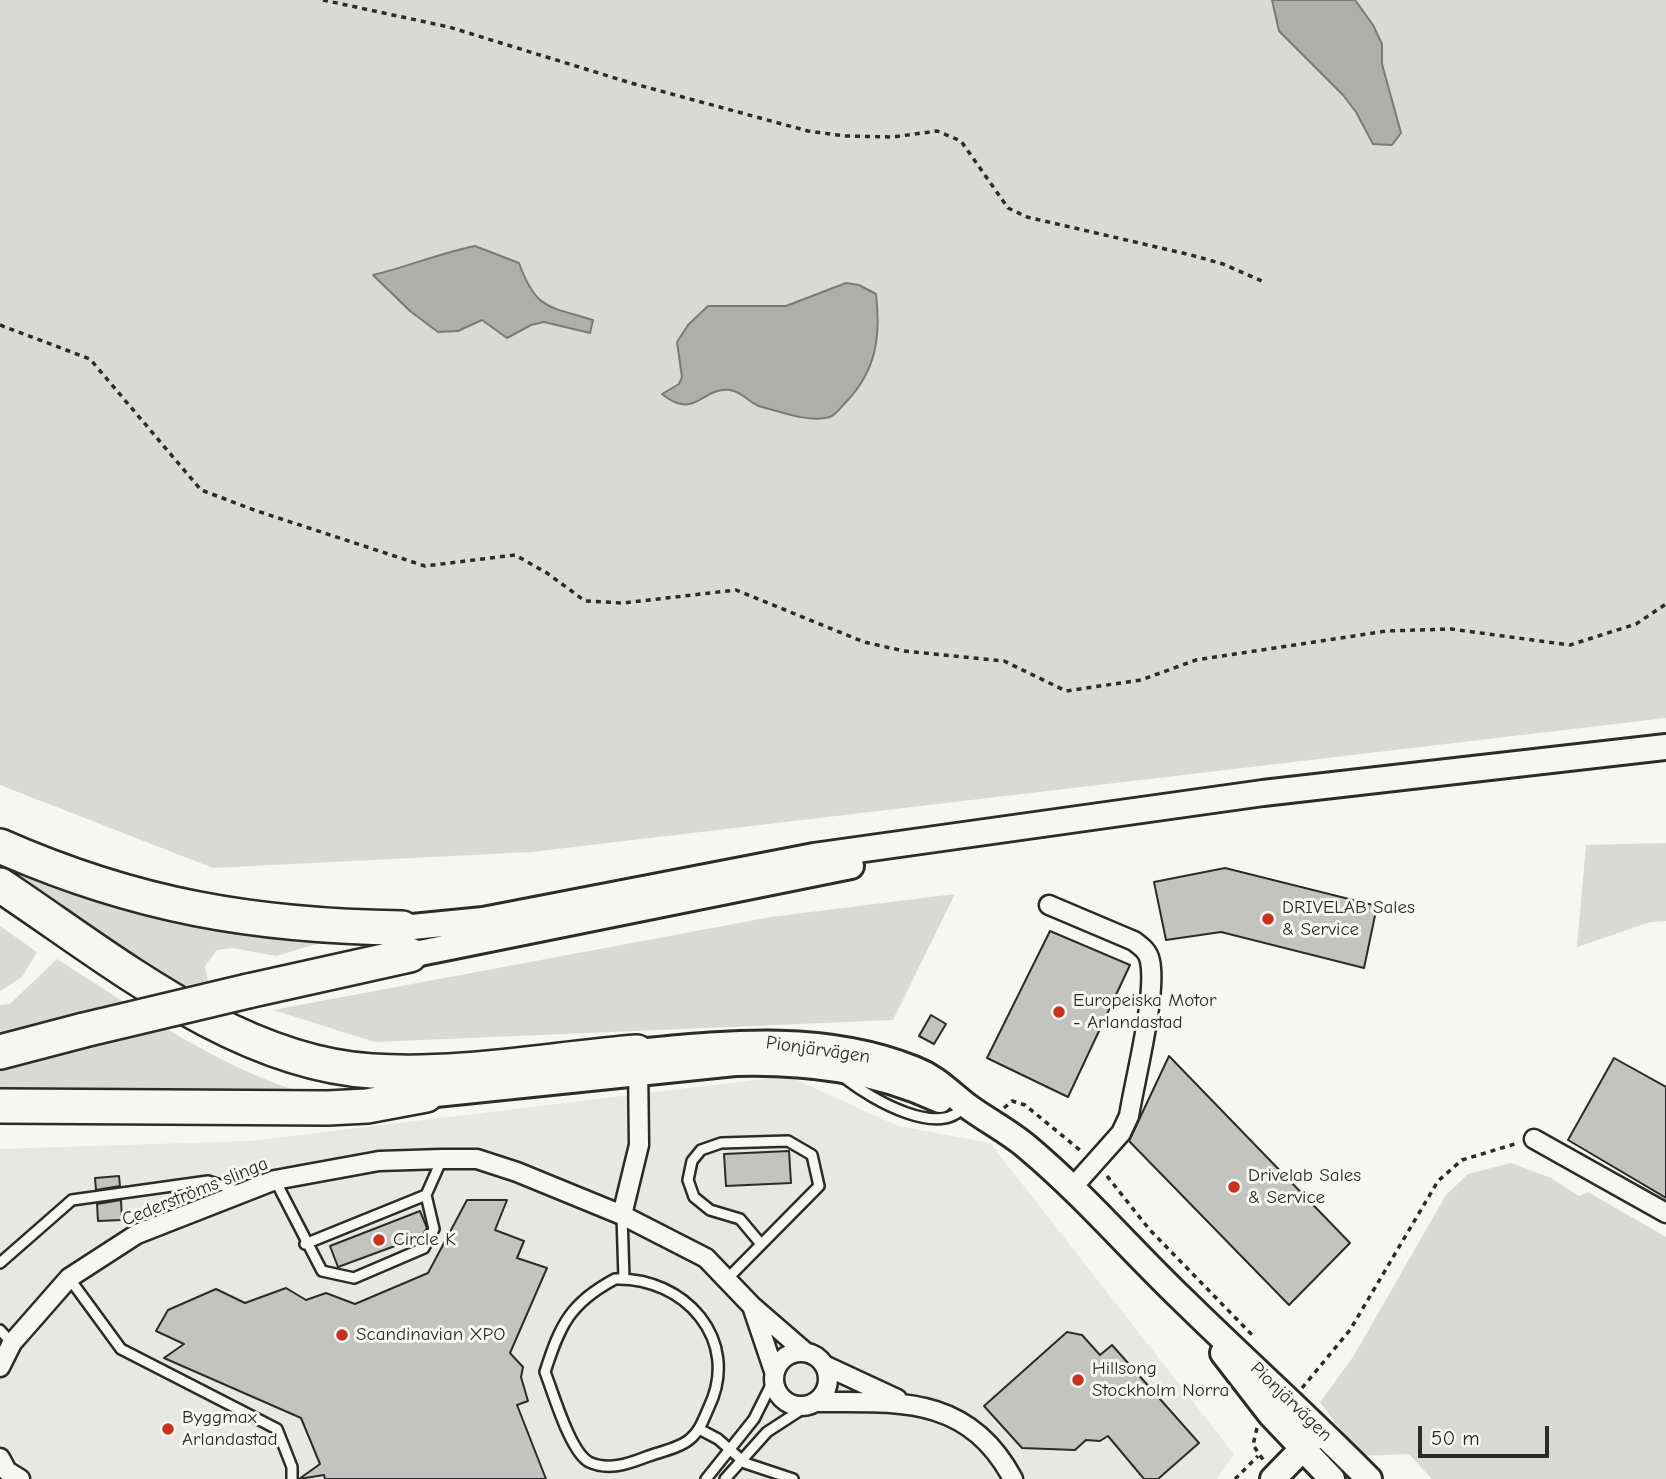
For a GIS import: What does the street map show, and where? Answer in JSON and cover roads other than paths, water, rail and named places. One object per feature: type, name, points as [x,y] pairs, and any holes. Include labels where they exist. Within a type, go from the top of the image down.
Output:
[{"type":"highway","points":[[0,846],[115,890],[207,913],[406,941]]},
{"type":"highway","points":[[0,885],[221,1029],[269,1048],[316,1062],[370,1071],[438,1071],[638,1062]]},
{"type":"highway","points":[[0,908],[207,1042],[234,1054],[312,1079],[426,1095]]},
{"type":"highway","points":[[0,1052],[248,991],[406,941]]},
{"type":"highway","points":[[0,1106],[328,1108],[366,1106],[426,1095]]},
{"type":"main road","points":[[406,941],[483,920],[814,856],[1026,829],[1263,793],[1666,747]]},
{"type":"main road","name":"Pionjärvägen","points":[[426,1095],[767,1041],[849,1051],[916,1070],[947,1087],[965,1105],[1025,1145],[1072,1188],[1180,1298],[1271,1415],[1332,1479]]},
{"type":"main road","name":"Pionjärvägen","points":[[638,1062],[776,1062],[833,1066],[873,1074],[942,1100],[965,1105]]},
{"type":"main road","name":"Pionjärvägen","points":[[1180,1298],[1295,1387],[1321,1430],[1369,1479]]},
{"type":"main road","points":[[1275,1477],[1321,1430]]},
{"type":"street","points":[[1049,905],[1134,941],[1145,949],[1150,961],[1152,988],[1129,1116],[1121,1133],[1072,1188]]},
{"type":"street","points":[[622,1215],[639,1145],[638,1062]]},
{"type":"street","points":[[1534,1139],[1666,1213]]},
{"type":"street","name":"Cederströms slinga","points":[[0,1367],[6,1337],[69,1278],[137,1234],[275,1180],[379,1161],[477,1159],[517,1172],[622,1215],[706,1258],[752,1306],[804,1351],[819,1358],[825,1366],[903,1402],[947,1415],[978,1435],[998,1456],[1013,1479]]},
{"type":"street","name":"Cederströms slinga","points":[[752,1306],[784,1401],[795,1406],[903,1402]]},
{"type":"street","points":[[774,1376],[787,1355],[804,1351]]},
{"type":"street","points":[[812,1404],[828,1386],[825,1366]]},
{"type":"street","points":[[0,1458],[7,1471],[20,1479]]},
{"type":"lane","points":[[728,1278],[819,1186],[812,1155],[788,1141],[721,1143],[701,1150],[692,1161],[688,1180],[694,1197],[710,1210],[740,1219],[761,1244]]},
{"type":"lane","points":[[275,1180],[321,1271],[354,1278],[424,1248],[434,1229],[426,1195],[442,1158]]},
{"type":"lane","points":[[0,1263],[72,1200],[208,1181],[243,1192]]},
{"type":"lane","points":[[305,1244],[426,1195]]},
{"type":"lane","points":[[622,1215],[624,1279]]},
{"type":"lane","points":[[69,1278],[121,1349],[277,1429],[292,1467],[292,1479]]},
{"type":"lane","points":[[615,1279],[624,1279],[678,1296],[701,1315],[717,1345],[719,1372],[713,1399],[699,1429],[689,1441],[615,1467],[588,1461],[574,1444],[545,1372],[558,1331],[575,1307],[591,1292],[615,1279]]},
{"type":"lane","points":[[706,1479],[754,1419],[774,1376]]},
{"type":"lane","points":[[726,1479],[767,1432],[812,1404]]},
{"type":"lane","points":[[699,1429],[741,1459],[793,1479]]},
{"type":"place","name":"DRIVELAB Sales & Service","points":[[1268,919]]},
{"type":"place","name":"Europeiska Motor - Arlandastad","points":[[1059,1012]]},
{"type":"place","name":"Drivelab Sales & Service","points":[[1234,1187]]},
{"type":"place","name":"Circle K","points":[[379,1240]]},
{"type":"place","name":"Scandinavian XPO","points":[[342,1335]]},
{"type":"place","name":"Hillsong Stockholm Norra","points":[[1078,1380]]},
{"type":"place","name":"Byggmax Arlandastad","points":[[168,1429]]}]
